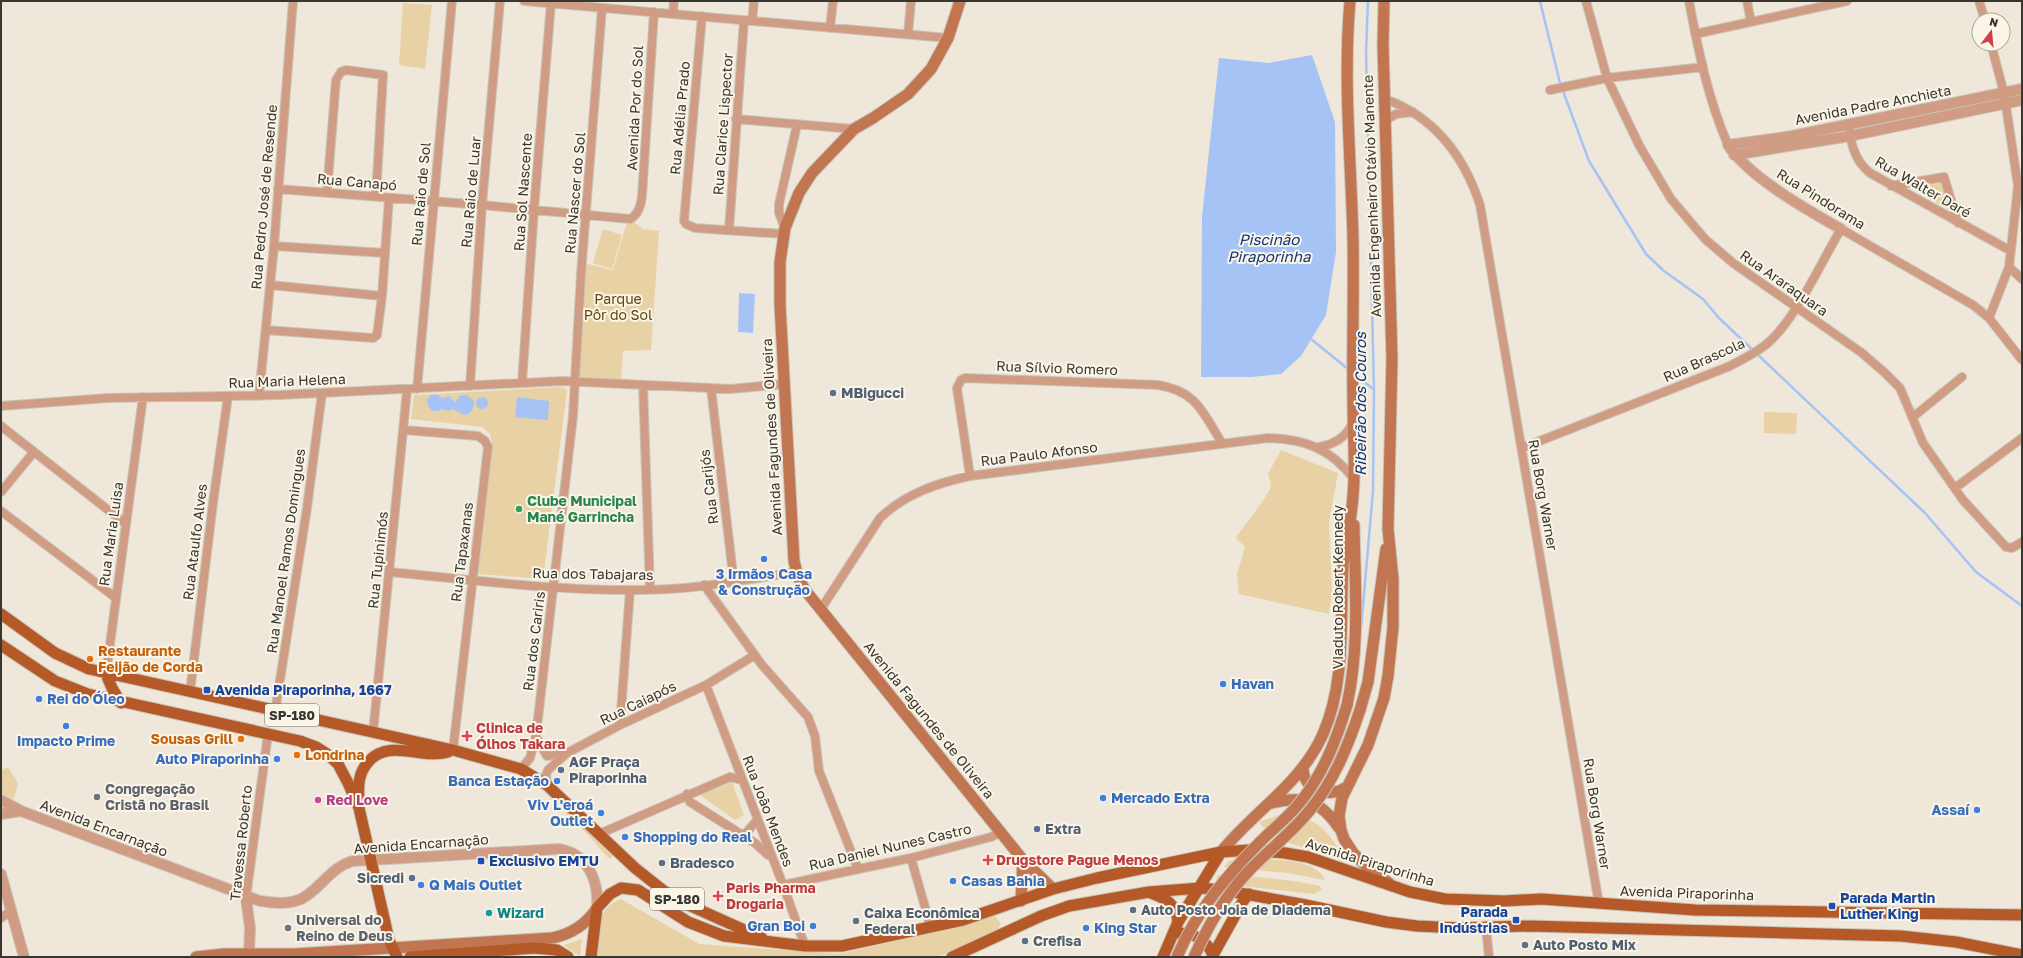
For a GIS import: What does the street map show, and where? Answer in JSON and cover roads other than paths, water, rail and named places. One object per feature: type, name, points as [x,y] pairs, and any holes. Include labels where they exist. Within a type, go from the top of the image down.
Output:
[{"type":"main road","name":"Avenida Fagundes de Oliveira","points":[[960,1],[948,38],[937,60],[920,83],[886,110],[854,129],[812,173],[799,193],[785,231],[780,284],[793,549],[796,572],[800,582],[934,752],[1002,832],[1023,860],[1053,889]]},
{"type":"main road","name":"Avenida Engenheiro Otávio Manente","points":[[1221,852],[1245,825],[1286,788],[1303,767],[1322,734],[1334,695],[1342,625],[1344,551],[1353,497],[1354,479],[1352,405],[1353,240],[1347,61],[1350,1]]},
{"type":"main road","name":"Avenida Engenheiro Otávio Manente","points":[[1340,830],[1340,809],[1347,787],[1374,726],[1384,698],[1388,676],[1393,627],[1394,592],[1388,529],[1393,376],[1383,45],[1384,1]]},
{"type":"main road","name":"Viaduto Robert Kennedy","points":[[1177,957],[1193,924],[1218,887],[1298,805],[1327,760],[1339,731],[1351,689],[1355,630],[1353,497]]},
{"type":"main road","points":[[1194,957],[1230,893],[1310,811],[1339,766],[1351,737],[1368,682],[1388,529]]},
{"type":"main road","name":"Avenida Piraporinha","points":[[1,614],[55,653],[78,665],[106,674],[453,750],[521,769],[547,785],[649,881],[674,898],[770,942]]},
{"type":"main road","name":"SP-180","points":[[1,645],[55,681],[88,694],[309,744],[327,754],[342,771],[359,808],[370,859],[395,952]]},
{"type":"main road","points":[[106,674],[112,688],[122,702]]},
{"type":"main road","points":[[359,808],[358,782],[360,773],[364,766],[377,754],[396,750],[429,755],[440,754],[453,750]]},
{"type":"main road","points":[[1303,767],[1306,780],[1316,789],[1332,793],[1347,787]]},
{"type":"main road","points":[[1269,804],[1287,799],[1309,801],[1325,810],[1340,830],[1354,854],[1368,868],[1393,886]]},
{"type":"main road","name":"Avenida Piraporinha","points":[[597,908],[616,890],[621,888],[631,888],[649,896],[674,914],[724,936],[770,942],[805,952],[849,945],[931,928],[1021,901],[1053,889],[1221,852],[1250,850],[1286,853],[1331,864],[1424,896],[1445,899],[1504,901],[1541,899],[1695,910],[2022,915]]},
{"type":"main road","points":[[1163,957],[1178,922],[1221,852]]},
{"type":"main road","points":[[1021,901],[1023,860]]},
{"type":"main road","points":[[952,957],[1042,916],[1069,906],[1149,892],[1200,888],[1249,894],[1306,904],[1386,922],[1417,926],[1529,926],[1901,936],[1956,942],[2022,954]]},
{"type":"main road","points":[[1149,892],[1163,897],[1172,904],[1178,922]]},
{"type":"main road","points":[[1213,956],[1240,906],[1249,894]]},
{"type":"main road","points":[[196,957],[249,954],[395,952],[562,936],[580,927],[597,908]]},
{"type":"main road","points":[[591,957],[597,908]]},
{"type":"main road","points":[[1172,934],[1186,933],[1195,936],[1207,944],[1213,956]]},
{"type":"main road","points":[[410,957],[534,948],[557,950],[568,957]]},
{"type":"street","name":"Rua Pedro José de Resende","points":[[259,396],[274,246],[293,1]]},
{"type":"street","name":"Rua Raio de Sol","points":[[417,389],[452,1]]},
{"type":"street","name":"Rua Raio de Luar","points":[[470,386],[482,205],[500,1]]},
{"type":"street","points":[[524,1],[597,5],[673,14],[948,38]]},
{"type":"street","points":[[673,14],[674,1]]},
{"type":"street","name":"Rua Clarice Lispector","points":[[729,230],[736,119],[748,20],[754,1]]},
{"type":"street","points":[[830,28],[833,1]]},
{"type":"street","points":[[908,34],[911,1]]},
{"type":"street","name":"Rua Araraquara","points":[[1586,1],[1607,78],[1639,146],[1671,199],[1711,244],[1733,263],[1862,353],[1885,373],[1900,388],[1923,443],[1970,509],[2006,547],[2012,548],[2019,544]]},
{"type":"street","name":"Rua Pindorama","points":[[1689,1],[1702,67],[1718,119],[1728,145],[1734,155],[1749,169],[1768,183],[1841,229],[1953,292],[1973,305],[1989,318],[2022,360]]},
{"type":"street","points":[[1747,1],[1751,22]]},
{"type":"street","points":[[1695,34],[1847,1]]},
{"type":"street","points":[[1979,1],[1982,12]]},
{"type":"street","name":"Rua Sol Nascente","points":[[522,383],[551,3]]},
{"type":"street","name":"Rua Nascer do Sol","points":[[574,381],[586,215],[597,5]]},
{"type":"street","name":"Avenida Por do Sol","points":[[640,205],[654,12]]},
{"type":"street","name":"Rua Adélia Prado","points":[[702,16],[684,221],[686,224],[695,228],[729,230]]},
{"type":"street","points":[[1989,318],[2009,267],[2020,188],[2006,103],[1993,52]]},
{"type":"street","points":[[1552,89],[1607,78],[1702,67]]},
{"type":"street","points":[[326,192],[336,80],[341,72],[346,70],[384,75],[376,196]]},
{"type":"street","name":"Avenida Padre Anchieta","points":[[1728,145],[1792,136],[2022,89]]},
{"type":"street","name":"Rua Borg Warner","points":[[1385,99],[1414,112],[1440,132],[1468,173],[1477,194],[1483,216],[1599,904]]},
{"type":"street","name":"Avenida Padre Anchieta","points":[[1734,155],[1850,136],[2022,100]]},
{"type":"street","points":[[1386,120],[1396,114],[1414,112]]},
{"type":"street","points":[[736,119],[854,129]]},
{"type":"street","name":"Rua Walter Daré","points":[[1848,124],[1855,155],[1861,165],[1875,177],[2011,251]]},
{"type":"street","points":[[729,230],[785,231],[779,213],[779,204],[797,125]]},
{"type":"street","points":[[1891,186],[1944,177],[1958,223]]},
{"type":"street","name":"Rua Canapó","points":[[278,189],[482,205],[630,219],[638,212],[640,205]]},
{"type":"street","points":[[266,330],[373,338],[378,331],[382,296],[389,198]]},
{"type":"street","name":"Rua Brascola","points":[[1522,448],[1730,366],[1762,348],[1780,331],[1796,307],[1841,229]]},
{"type":"street","points":[[274,246],[385,253]]},
{"type":"street","points":[[2009,267],[2022,279]]},
{"type":"street","points":[[270,285],[382,296]]},
{"type":"street","points":[[1913,417],[1962,377]]},
{"type":"street","name":"Rua Sílvio Romero","points":[[970,476],[957,388],[961,380],[965,378],[1158,385],[1172,387],[1182,391],[1194,401],[1222,443]]},
{"type":"street","name":"Rua Maria Helena","points":[[1,406],[143,397],[322,394],[574,381],[711,388],[737,388],[784,384]]},
{"type":"street","name":"Rua dos Cariris","points":[[521,769],[527,763],[532,754],[536,736],[573,416],[574,381]]},
{"type":"street","points":[[643,385],[650,589]]},
{"type":"street","name":"Rua Carijós","points":[[711,388],[734,583]]},
{"type":"street","name":"Rua Tupinimós","points":[[373,733],[407,390]]},
{"type":"street","name":"Rua Manoel Ramos Domingues","points":[[276,712],[307,508],[322,394]]},
{"type":"street","name":"Rua Ataulfo Alves","points":[[190,692],[213,503],[228,396]]},
{"type":"street","name":"Rua Maria Luisa","points":[[106,674],[143,397]]},
{"type":"street","points":[[1318,448],[1328,446],[1342,438],[1353,423]]},
{"type":"street","points":[[1,426],[33,453],[126,524]]},
{"type":"street","name":"Rua Tapaxanas","points":[[404,430],[478,436],[483,438],[487,443],[453,750]]},
{"type":"street","name":"Rua Paulo Afonso","points":[[821,609],[871,531],[892,507],[932,486],[970,476],[1222,443],[1276,438],[1291,440],[1318,448],[1334,458],[1354,479]]},
{"type":"street","points":[[1955,488],[2022,438]]},
{"type":"street","points":[[1,492],[33,453]]},
{"type":"street","points":[[1,511],[116,598]]},
{"type":"street","name":"Rua dos Tabajaras","points":[[390,572],[553,588],[630,590],[734,583],[796,572]]},
{"type":"street","points":[[704,585],[755,655],[808,717],[813,726],[819,771],[858,869]]},
{"type":"street","points":[[620,725],[630,590]]},
{"type":"street","name":"Rua Caiapós","points":[[547,785],[546,775],[548,770],[567,753],[620,725],[706,685],[755,655]]},
{"type":"street","name":"Rua João Mendes","points":[[706,685],[783,885],[805,952]]},
{"type":"street","name":"Travessa Roberto","points":[[249,954],[250,928],[246,898],[268,734]]},
{"type":"street","points":[[536,736],[547,756],[567,753]]},
{"type":"street","points":[[599,834],[730,776],[736,765]]},
{"type":"street","points":[[730,776],[742,780]]},
{"type":"street","points":[[687,794],[690,802],[764,850],[772,859]]},
{"type":"street","name":"Avenida Encarnação","points":[[1,800],[21,811],[246,898],[271,903],[298,900],[308,894],[341,866],[353,861],[554,849],[567,850],[580,859],[593,875],[597,889],[597,908]]},
{"type":"street","name":"Avenida Encarnação","points":[[1,814],[21,811]]},
{"type":"street","points":[[742,835],[747,832],[757,820]]},
{"type":"street","name":"Rua Daniel Nunes Castro","points":[[783,885],[911,858],[991,837],[1002,832]]},
{"type":"street","points":[[911,858],[931,928]]},
{"type":"street","points":[[1,874],[24,957]]},
{"type":"street","points":[[1,918],[11,911]]},
{"type":"street","points":[[1486,927],[1489,957]]},
{"type":"water","name":"Piscinão Piraporinha","points":[[1312,55],[1335,122],[1336,252],[1326,315],[1301,356],[1281,374],[1251,377],[1201,377],[1202,217],[1219,58],[1269,63]]},
{"type":"water","points":[[739,293],[755,294],[753,333],[738,332]]},
{"type":"water","points":[[435,394],[443,398],[449,396],[455,402],[460,396],[467,395],[474,401],[473,409],[469,414],[464,415],[453,409],[449,411],[441,409],[438,411],[432,411],[428,406],[427,400],[430,396]]},
{"type":"water","points":[[484,397],[487,398],[487,408],[480,409],[477,408],[476,401],[477,398]]},
{"type":"water","points":[[517,397],[549,401],[548,420],[515,417]]},
{"type":"waterway","name":"Ribeirão dos Couros","points":[[1361,628],[1373,491],[1374,390],[1366,51],[1368,1]]},
{"type":"waterway","points":[[1540,1],[1560,83],[1589,161],[1646,254],[1664,271],[1703,299],[1719,318],[1925,513],[1976,572],[2022,606]]},
{"type":"waterway","points":[[1311,339],[1348,369]]},
{"type":"waterway","points":[[1357,376],[1373,389]]},
{"type":"waterway","name":"Ribeirão dos Couros","points":[[1333,758],[1345,729]]},
{"type":"place","name":"MBigucci","points":[[833,393]]},
{"type":"place","name":"Clube Municipal Mané Garrincha","points":[[519,509]]},
{"type":"place","name":"3 Irmãos Casa & Construção","points":[[764,559]]},
{"type":"place","name":"Restaurante Feijão de Corda","points":[[90,659]]},
{"type":"place","name":"Havan","points":[[1223,684]]},
{"type":"place","name":"Avenida Piraporinha, 1667","points":[[207,690]]},
{"type":"place","name":"Rei do Óleo","points":[[39,699]]},
{"type":"place","name":"Impacto Prime","points":[[66,726]]},
{"type":"place","name":"Clinica de Ólhos Takara","points":[[467,736]]},
{"type":"place","name":"Sousas Grill","points":[[241,739]]},
{"type":"place","name":"Londrina","points":[[297,755]]},
{"type":"place","name":"Auto Piraporinha","points":[[277,759]]},
{"type":"place","name":"AGF Praça Piraporinha","points":[[561,770]]},
{"type":"place","name":"Banca Estação","points":[[557,781]]},
{"type":"place","name":"Congregação Cristã no Brasil","points":[[97,797]]},
{"type":"place","name":"Mercado Extra","points":[[1103,798]]},
{"type":"place","name":"Red Love","points":[[318,800]]},
{"type":"place","name":"Assaí","points":[[1977,810]]},
{"type":"place","name":"Viv L'eroá Outlet","points":[[601,813]]},
{"type":"place","name":"Extra","points":[[1037,829]]},
{"type":"place","name":"Shopping do Real","points":[[625,837]]},
{"type":"place","name":"Drugstore Pague Menos","points":[[988,860]]},
{"type":"place","name":"Exclusivo EMTU","points":[[481,861]]},
{"type":"place","name":"Bradesco","points":[[662,863]]},
{"type":"place","name":"Sicredi","points":[[412,878]]},
{"type":"place","name":"Casas Bahia","points":[[953,881]]},
{"type":"place","name":"Q Mais Outlet","points":[[421,885]]},
{"type":"place","name":"Paris Pharma Drogaria","points":[[718,896]]},
{"type":"place","name":"Parada Martin Luther King","points":[[1832,906]]},
{"type":"place","name":"Auto Posto Joia de Diadema","points":[[1133,910]]},
{"type":"place","name":"Wizard","points":[[489,913]]},
{"type":"place","name":"Parada Indústrias","points":[[1516,920]]},
{"type":"place","name":"Caixa Econômica Federal","points":[[856,921]]},
{"type":"place","name":"Gran Boi","points":[[813,926]]},
{"type":"place","name":"Universal do Reino de Deus","points":[[288,928]]},
{"type":"place","name":"King Star","points":[[1086,928]]},
{"type":"place","name":"Crefisa","points":[[1025,941]]},
{"type":"place","name":"Auto Posto Mix","points":[[1525,945]]},
{"type":"park label","name":"Parque Pôr do Sol","points":[[618,308]]}]
